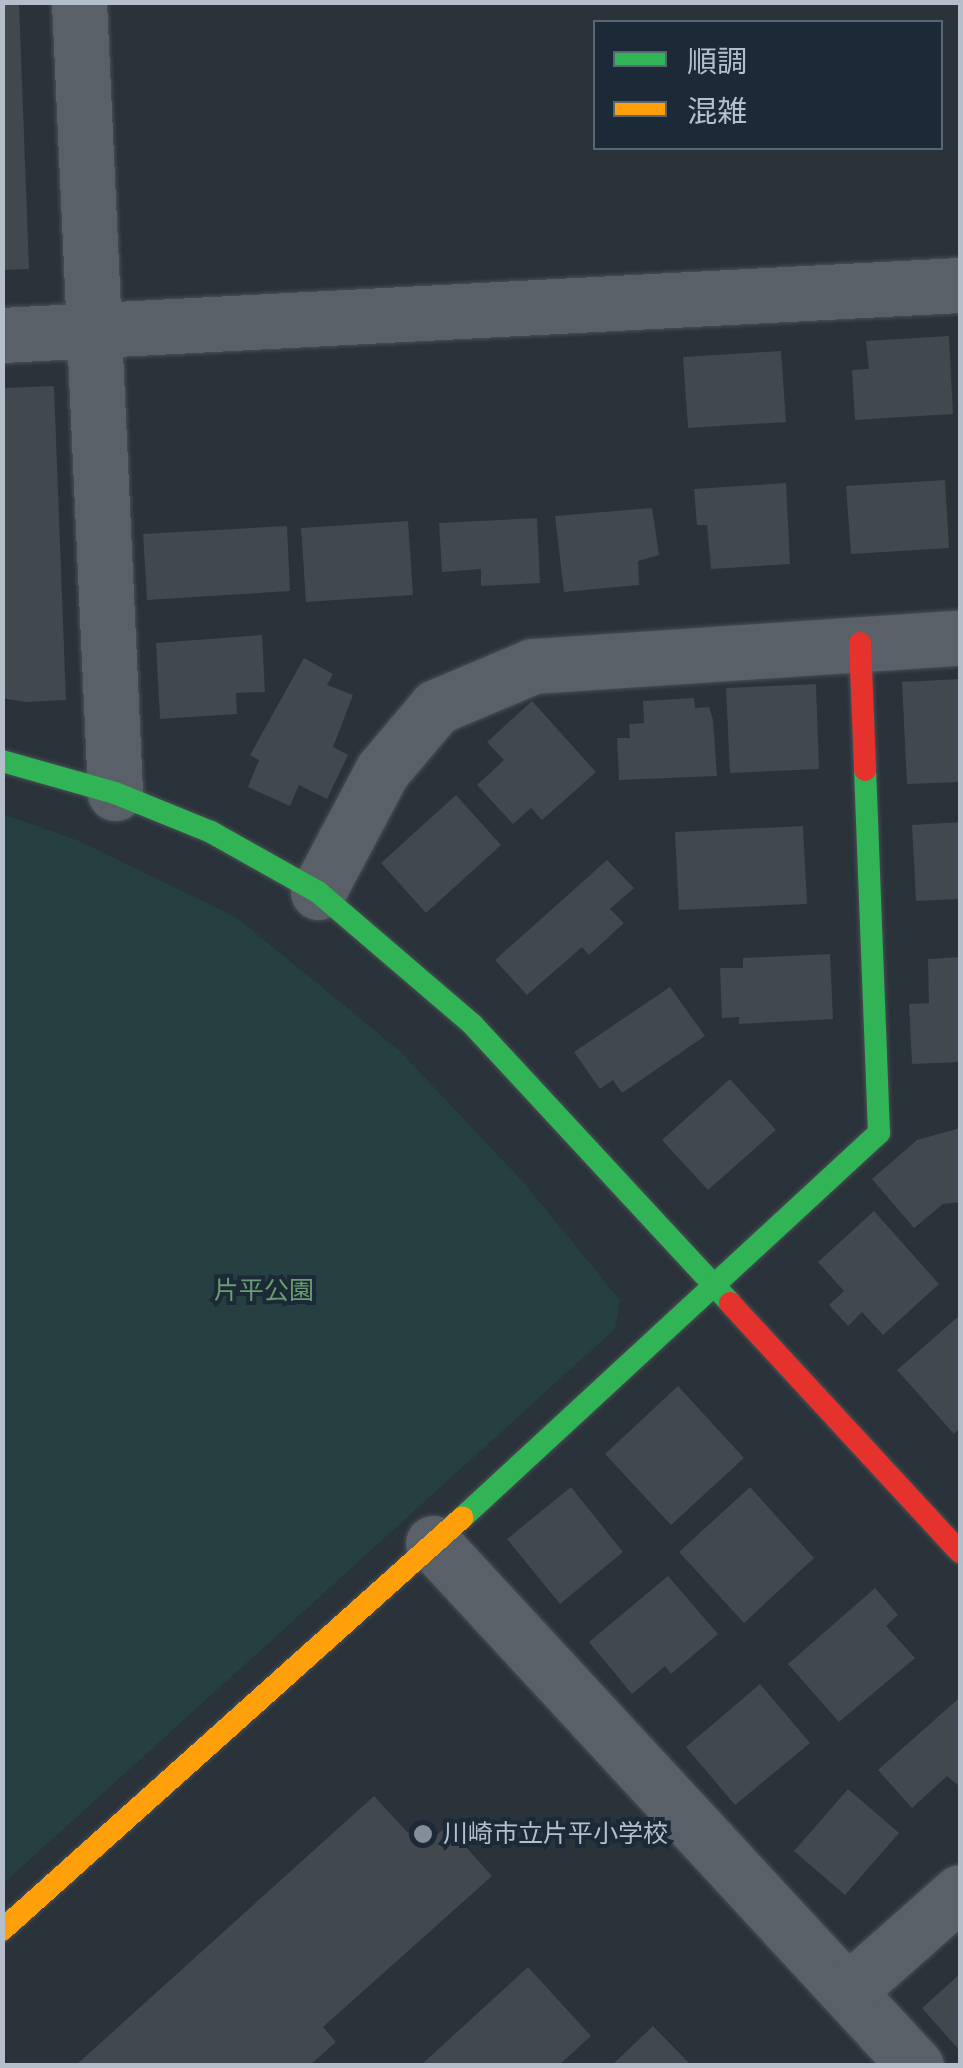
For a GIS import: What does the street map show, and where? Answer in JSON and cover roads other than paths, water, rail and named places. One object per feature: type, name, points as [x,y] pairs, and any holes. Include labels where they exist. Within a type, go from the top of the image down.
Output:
[{"type":"street","points":[[79,2],[115,793]]},
{"type":"street","points":[[2,335],[960,284]]},
{"type":"street","points":[[318,892],[382,772],[436,707],[533,666],[960,638]]},
{"type":"street","points":[[2,1930],[717,1289],[880,1133],[860,643]]},
{"type":"street","points":[[2,761],[115,793],[211,832],[318,892],[472,1024],[960,1552]]},
{"type":"street","points":[[433,1543],[916,2066]]},
{"type":"street","points":[[848,1991],[960,1892]]},
{"type":"place","name":"川崎市立片平小学校","points":[[423,1834]]},
{"type":"park label","name":"片平公園","points":[[264,1291]]}]
